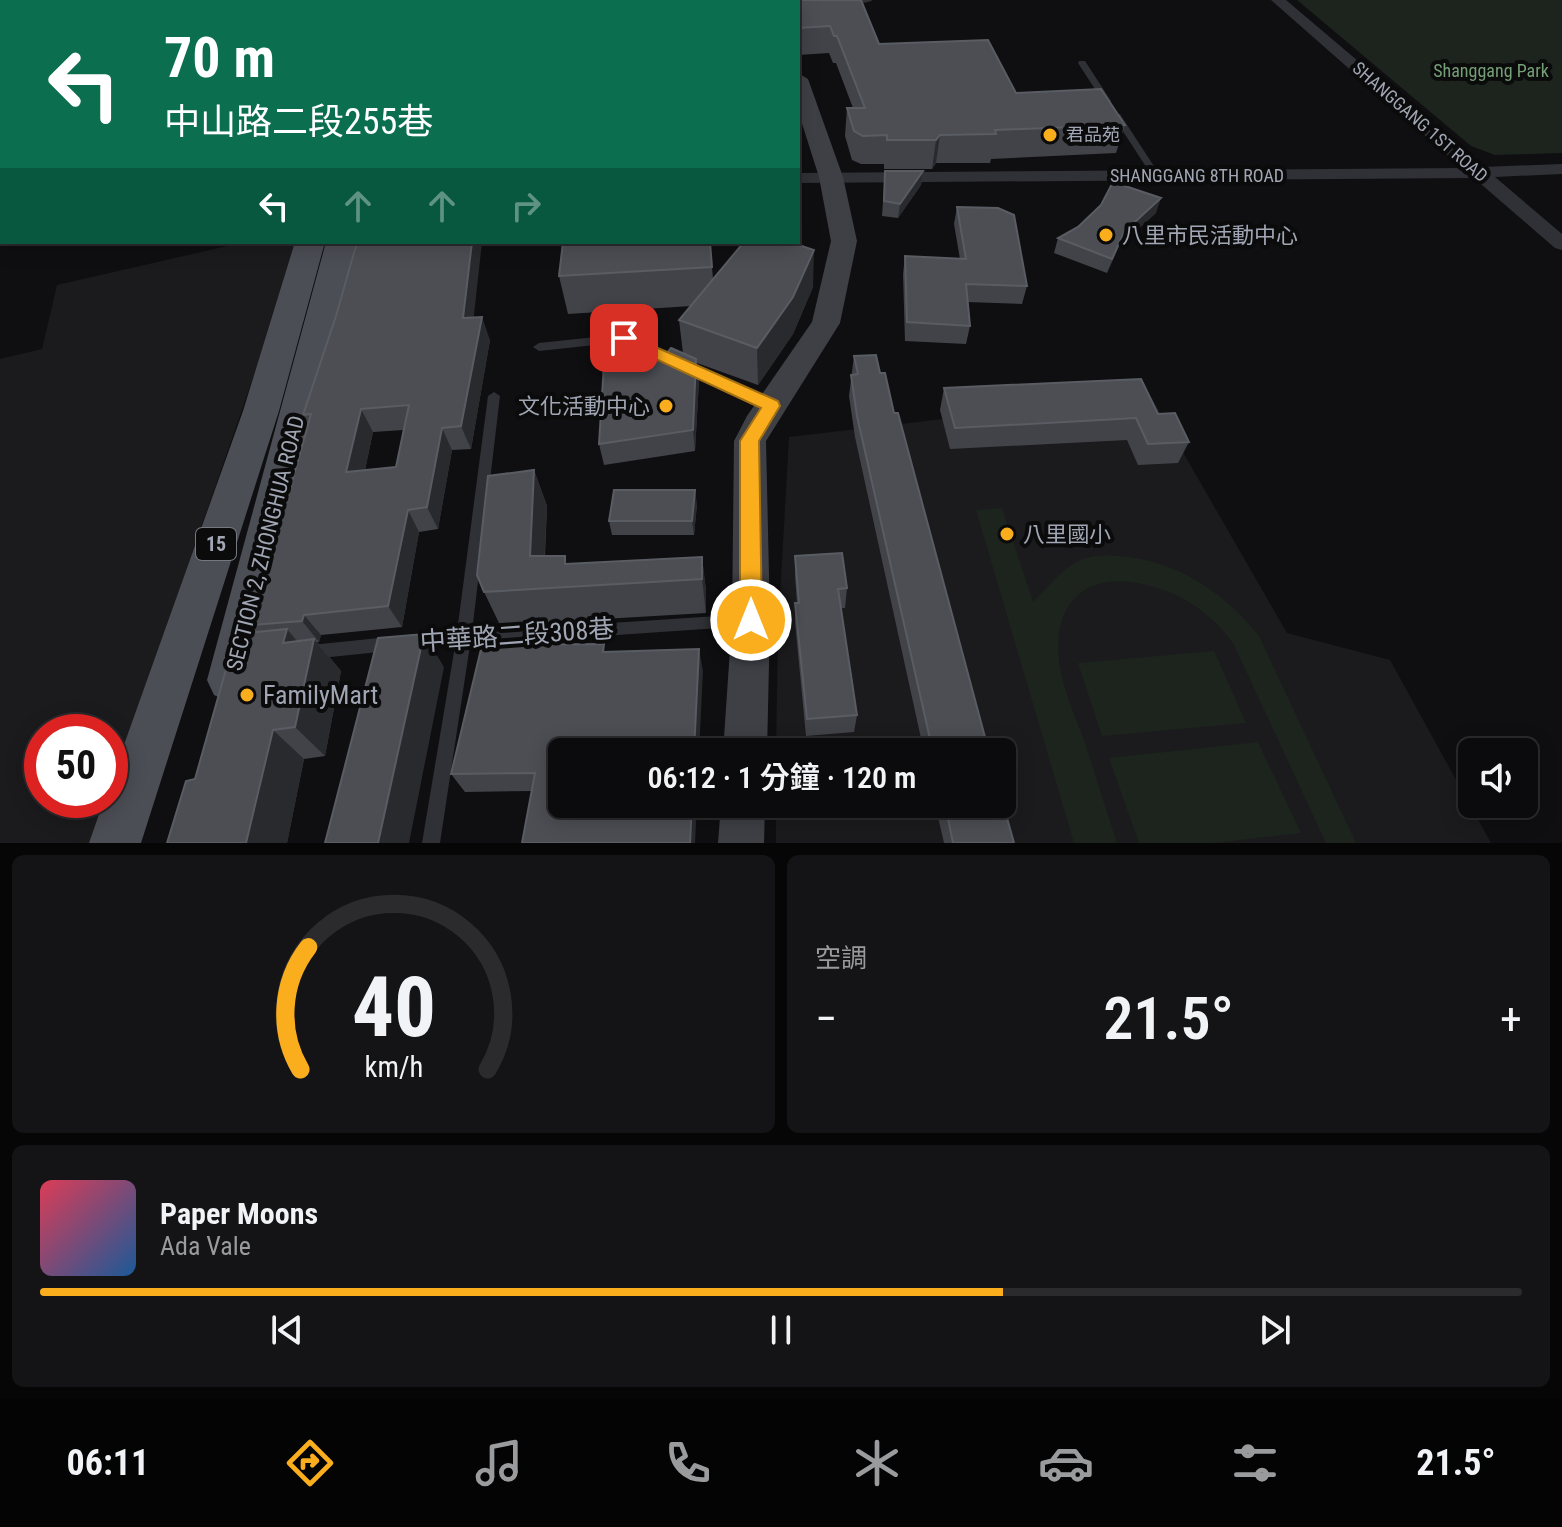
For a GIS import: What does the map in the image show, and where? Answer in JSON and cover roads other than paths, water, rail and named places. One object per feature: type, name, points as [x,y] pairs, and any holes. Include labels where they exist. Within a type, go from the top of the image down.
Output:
[{"type":"main road","points":[[746,738],[751,620],[750,441],[826,323],[844,241],[831,177],[800,85]]},
{"type":"main road","name":"SECTION 2, ZHONGHUA ROAD","points":[[115,843],[261,411],[309,244]]},
{"type":"main road","name":"SECTION 2, ZHONGHUA ROAD","points":[[218,721],[244,659],[341,244]]},
{"type":"main road","points":[[741,843],[742,818]]},
{"type":"street","name":"SHANGGANG 1ST ROAD","points":[[1278,0],[1562,244]]},
{"type":"street","name":"SHANGGANG 8TH ROAD","points":[[800,178],[1157,177],[1562,169]]},
{"type":"lane","points":[[833,0],[870,0]]},
{"type":"lane","points":[[1082,63],[1157,177]]},
{"type":"lane","points":[[539,347],[624,338],[771,406]]},
{"type":"lane","points":[[431,843],[464,637],[494,396]]},
{"type":"lane","name":"中華路二段308巷","points":[[297,654],[464,637],[751,620]]},
{"type":"place","name":"君品苑","points":[[1050,135]]},
{"type":"place","name":"八里市民活動中心","points":[[1106,235]]},
{"type":"place","name":"文化活動中心","points":[[666,406]]},
{"type":"place","name":"八里國小","points":[[1007,534]]},
{"type":"place","name":"FamilyMart","points":[[247,695]]},
{"type":"park label","name":"Shanggang Park","points":[[1491,71]]}]
